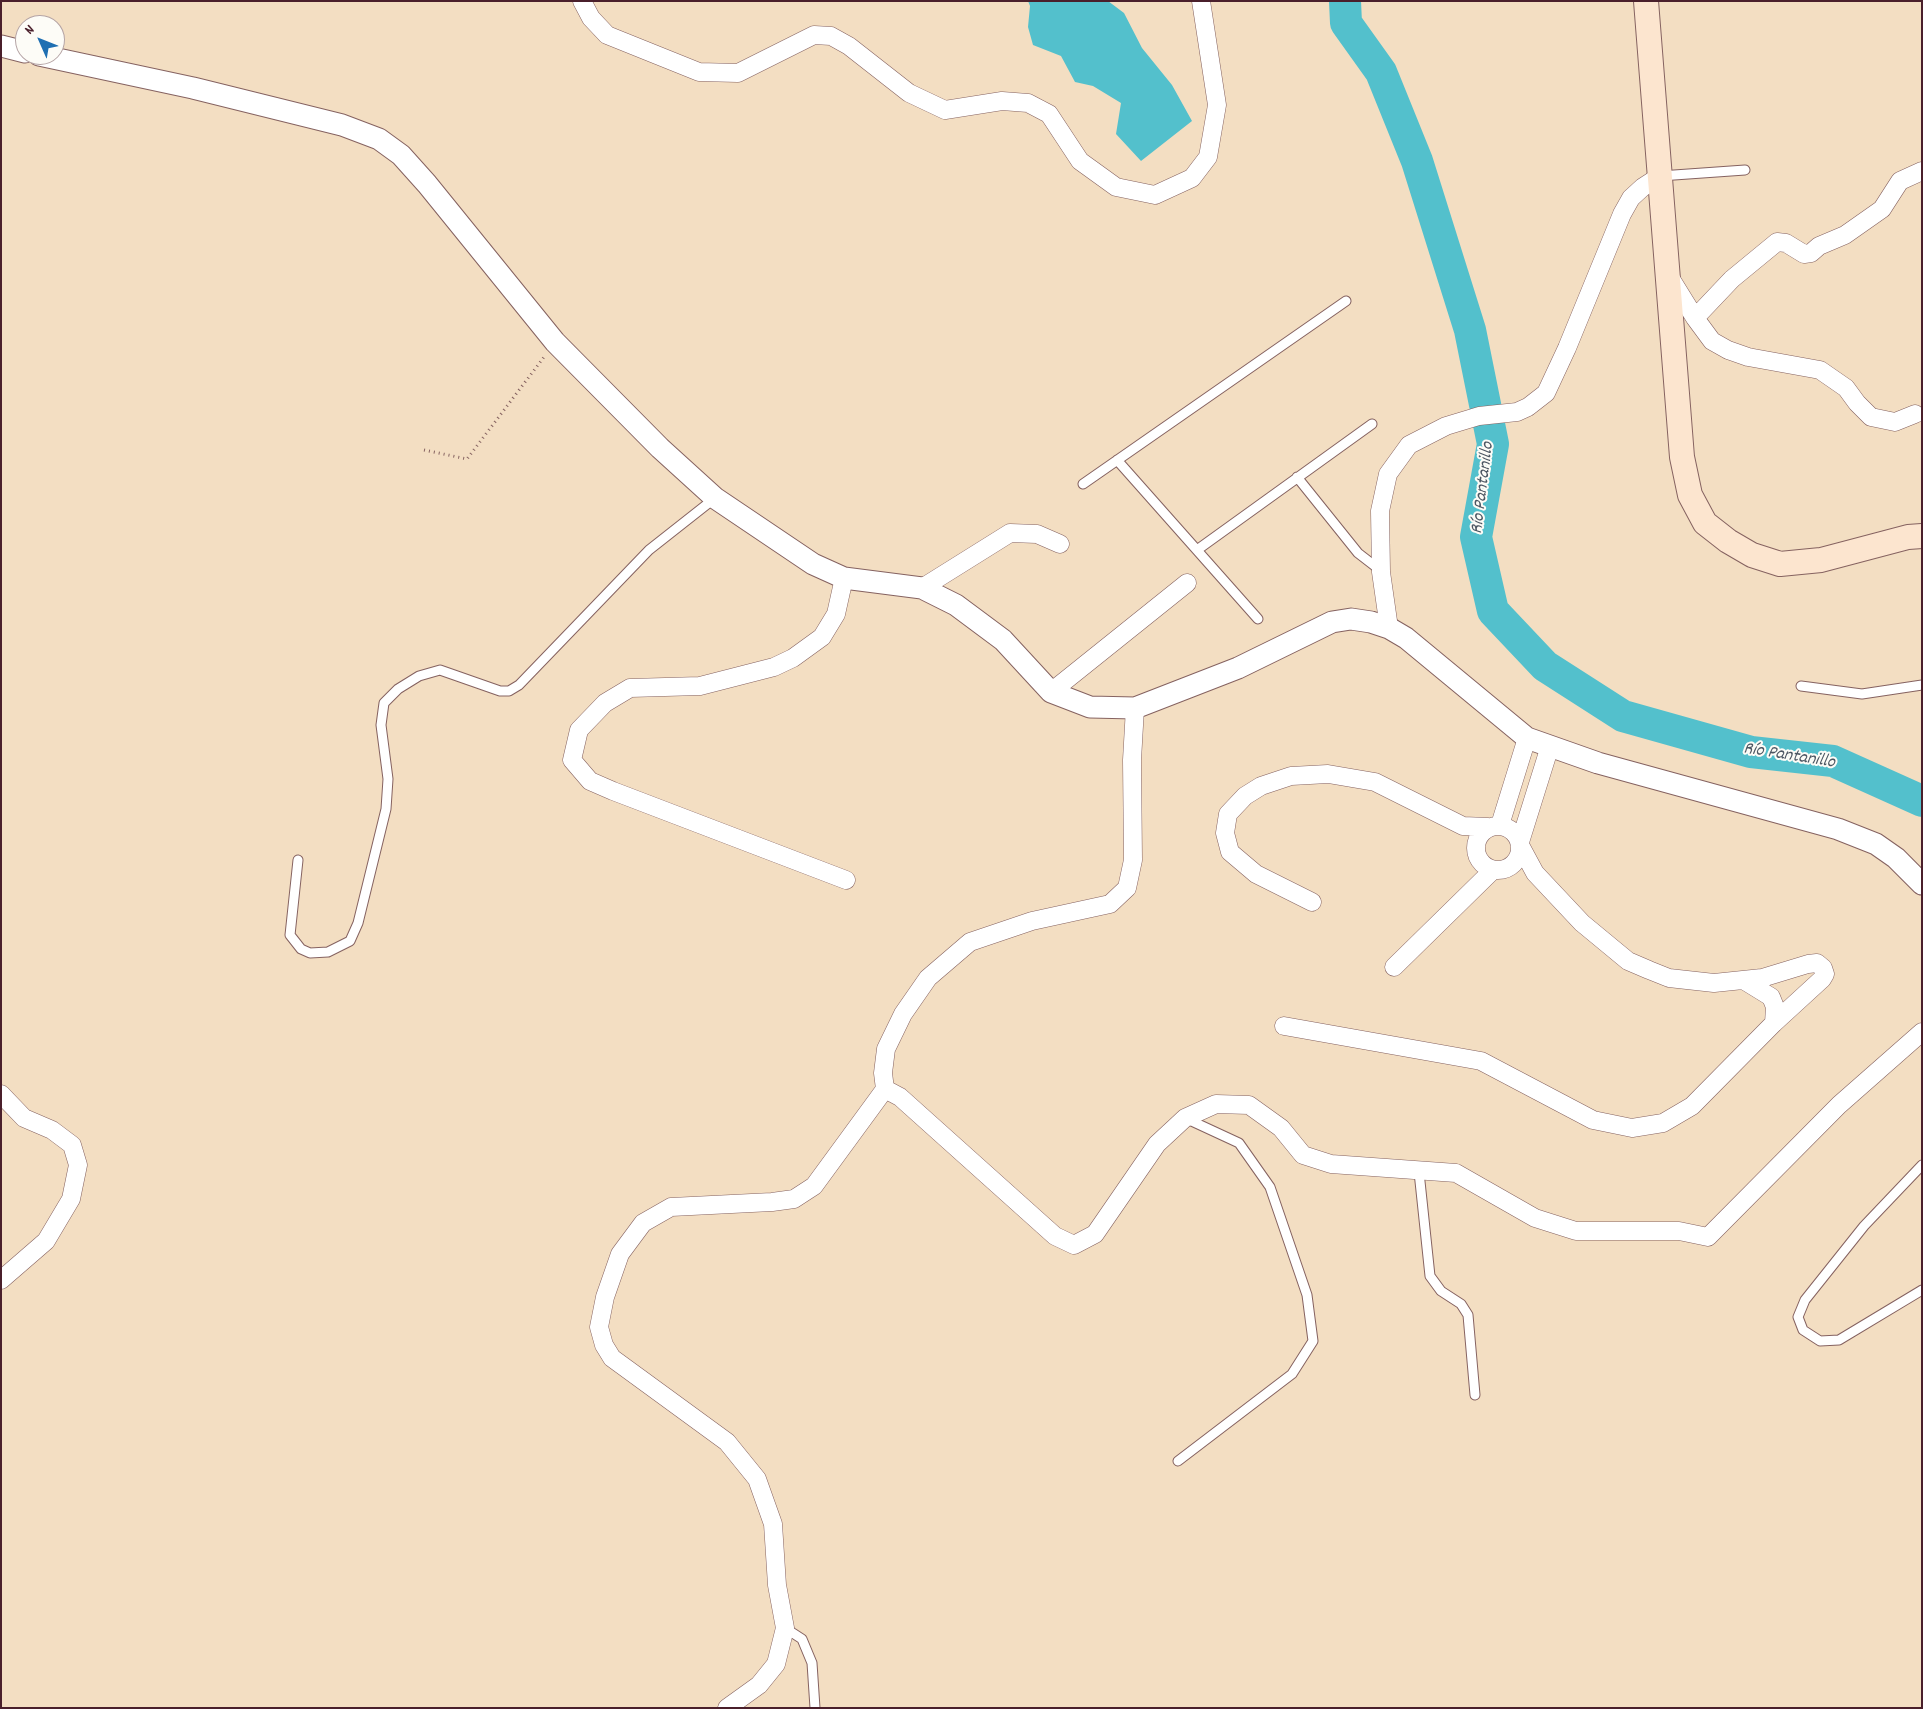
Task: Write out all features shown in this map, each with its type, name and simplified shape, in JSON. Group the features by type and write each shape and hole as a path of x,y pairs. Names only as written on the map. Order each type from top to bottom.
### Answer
{"main road":[{"path":"1646,1 1682,457 1690,495 1705,523 1728,541 1752,555 1780,564 1821,560 1908,537 1922,536"}],"street":[{"path":"582,1 591,18 607,35 699,72 738,73 814,35 831,36 848,46 909,93 945,110 1002,101 1028,103 1049,114 1080,162 1116,187 1155,196 1192,178 1208,157 1217,105 1201,1"},
{"path":"1,46 15,50"},
{"path":"65,61 193,88 342,125 379,139 401,155 427,184 555,342 660,448 715,498 745,521 813,564 844,578 922,588 956,605 1003,640 1051,692 1090,707 1135,708 1238,668 1332,622 1351,619 1389,628 1406,638 1527,738 1598,763 1845,831 1876,844 1896,858 1922,884"},
{"path":"1695,318 1732,279 1777,242 1786,243 1804,254 1811,252 1819,246 1845,235 1882,209 1900,181 1922,171"},
{"path":"1389,628 1382,572 1380,511 1388,474 1409,446 1446,426 1479,416 1517,412 1528,407 1546,392 1567,348 1622,214 1631,198 1643,186 1660,176"},
{"path":"1668,274 1695,318 1712,341 1728,350 1748,357 1820,370 1846,388 1871,417 1895,422 1915,414"},
{"path":"922,588 1010,533 1037,534 1060,544"},
{"path":"844,578 836,614 822,637 793,658 774,667 700,686 630,688 605,704 580,730 572,760 590,780 613,791 846,880"},
{"path":"1051,692 1187,584"},
{"path":"727,1708 759,1685 776,1664 785,1628 777,1585 773,1524 757,1479 727,1442 612,1358 604,1345 599,1328 605,1296 620,1254 643,1223 671,1207 772,1202 794,1199 814,1186 885,1089 883,1073 886,1049 903,1014 928,978 970,942 1032,921 1110,904 1127,888 1133,860 1132,760 1135,708"},
{"path":"1487,864 1476,842 1478,836 1494,826 1527,738"},
{"path":"1487,864 1515,862 1550,746"},
{"path":"1284,1026 1481,1061 1593,1120 1632,1128 1663,1123 1692,1106 1825,974 1823,968 1817,964 1808,964 1745,981 1714,983 1669,978 1628,961 1582,923 1535,873 1513,830 1494,826 1462,826 1375,782 1328,774 1291,776 1261,786 1245,796 1228,814 1224,833 1230,852 1256,874 1312,902"},
{"path":"1462,826 1487,864 1535,873"},
{"path":"1394,967 1479,882 1487,864"},
{"path":"1745,981 1771,997 1774,1007 1774,1023"},
{"path":"885,1089 900,1097 1055,1236 1074,1245 1095,1234 1157,1144 1185,1118 1216,1104 1248,1105 1281,1128 1303,1155 1331,1164 1419,1172 1456,1172 1535,1218 1576,1231 1679,1231 1708,1237 1839,1105 1922,1032"},
{"path":"1,1094 24,1118 52,1130 72,1145 78,1165 71,1199 46,1241 1,1280"}],"lane":[{"path":"1660,176 1745,170"},
{"path":"1083,484 1346,301"},
{"path":"1197,550 1372,424"},
{"path":"1117,460 1258,619"},
{"path":"1297,478 1358,552 1382,572"},
{"path":"298,860 290,935 301,949 310,953 328,952 350,941 358,923 386,810 388,779 381,725 384,703 398,689 419,676 440,670 500,691 509,690 519,685 649,550 715,498"},
{"path":"1801,686 1862,694 1922,686"},
{"path":"1178,1461 1292,1374 1313,1340 1307,1295 1270,1187 1240,1143 1185,1118"},
{"path":"1922,1166 1864,1226 1804,1300 1798,1317 1803,1330 1820,1341 1839,1340 1922,1290"},
{"path":"1419,1172 1430,1276 1441,1291 1461,1304 1468,1315 1475,1395"},
{"path":"785,1628 802,1639 812,1663 815,1708"}],"path":[{"path":"424,450 467,459 555,342"}],"water":[{"path":"1028,1 1108,1 1124,13 1142,48 1172,85 1192,121 1141,161 1116,134 1121,103 1093,86 1075,82 1061,56 1033,45 1028,27 1030,6"}],"waterway":[{"name":"Río Pantanillo","path":"1345,1 1346,23 1381,72 1417,161 1470,330 1493,444 1476,537 1493,611 1545,666 1623,716 1751,752 1833,761 1922,801"}]}
